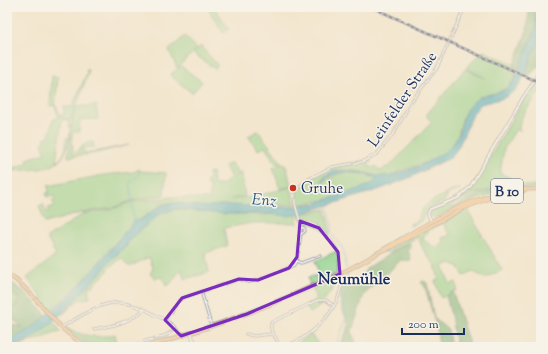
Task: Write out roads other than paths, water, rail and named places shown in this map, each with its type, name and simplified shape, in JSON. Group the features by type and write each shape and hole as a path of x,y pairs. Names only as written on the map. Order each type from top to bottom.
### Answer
{"main road":[{"name":"B 10","path":"143,347 211,327 259,309 342,273 432,224 493,196 541,190"},
{"path":"7,274 35,299 56,322 75,339 91,347"}],"street":[{"name":"Leinfelder Straße","path":"300,221 294,193 296,189 312,177 332,167 366,161 381,150 394,133 411,102 437,68 465,7"},
{"path":"432,224 428,214 430,209 458,198 470,187 524,96 541,72"},
{"path":"165,320 178,300 239,278 249,282 289,268 296,261 300,236 300,221 316,226 331,241 339,255 338,268 342,273 342,280 334,306 322,323 285,347"},
{"path":"300,227 304,228 305,231 300,236"},
{"path":"296,261 301,263 320,256"},
{"path":"201,291 211,327"},
{"path":"279,347 277,338 272,334 270,325 272,322 318,300 326,300 334,306"},
{"path":"62,327 89,311 109,303 126,302 165,320 175,328 181,336"},
{"path":"94,329 111,326 131,319 144,309"},
{"path":"139,343 165,336 175,328"},
{"path":"191,333 193,339 201,347"},
{"path":"246,334 254,336 272,334"},
{"path":"212,347 219,344"}],"water":[{"path":"537,7 541,7 541,39 532,54 526,73 517,89 504,98 481,104 474,112 458,148 450,158 409,178 378,190 300,214 288,216 263,213 224,214 176,209 162,212 129,240 126,246 107,264 73,303 46,328 19,345 7,347 7,342 31,328 72,293 134,221 142,219 161,205 175,203 204,207 221,205 291,207 317,203 359,189 378,179 360,173 346,172 334,174 321,182 327,175 335,171 353,171 380,176 386,175 388,177 420,166 446,151 459,134 464,115 470,105 479,97 503,91 514,81 536,29"}],"waterway":[{"path":"132,200 130,182 139,175 139,169"},
{"path":"132,202 134,221"},
{"path":"327,207 332,225 331,233 343,249 346,268"},
{"path":"335,347 348,315 343,298 347,282 347,271"},
{"path":"33,309 37,318 41,319"}],"railway":[{"path":"371,7 541,83"}],"place":[{"name":"Gruhe","path":"293,188"}],"district":[{"name":"Neumühle","path":"354,278"}],"water label":[{"name":"Enz","path":"264,199"}]}
